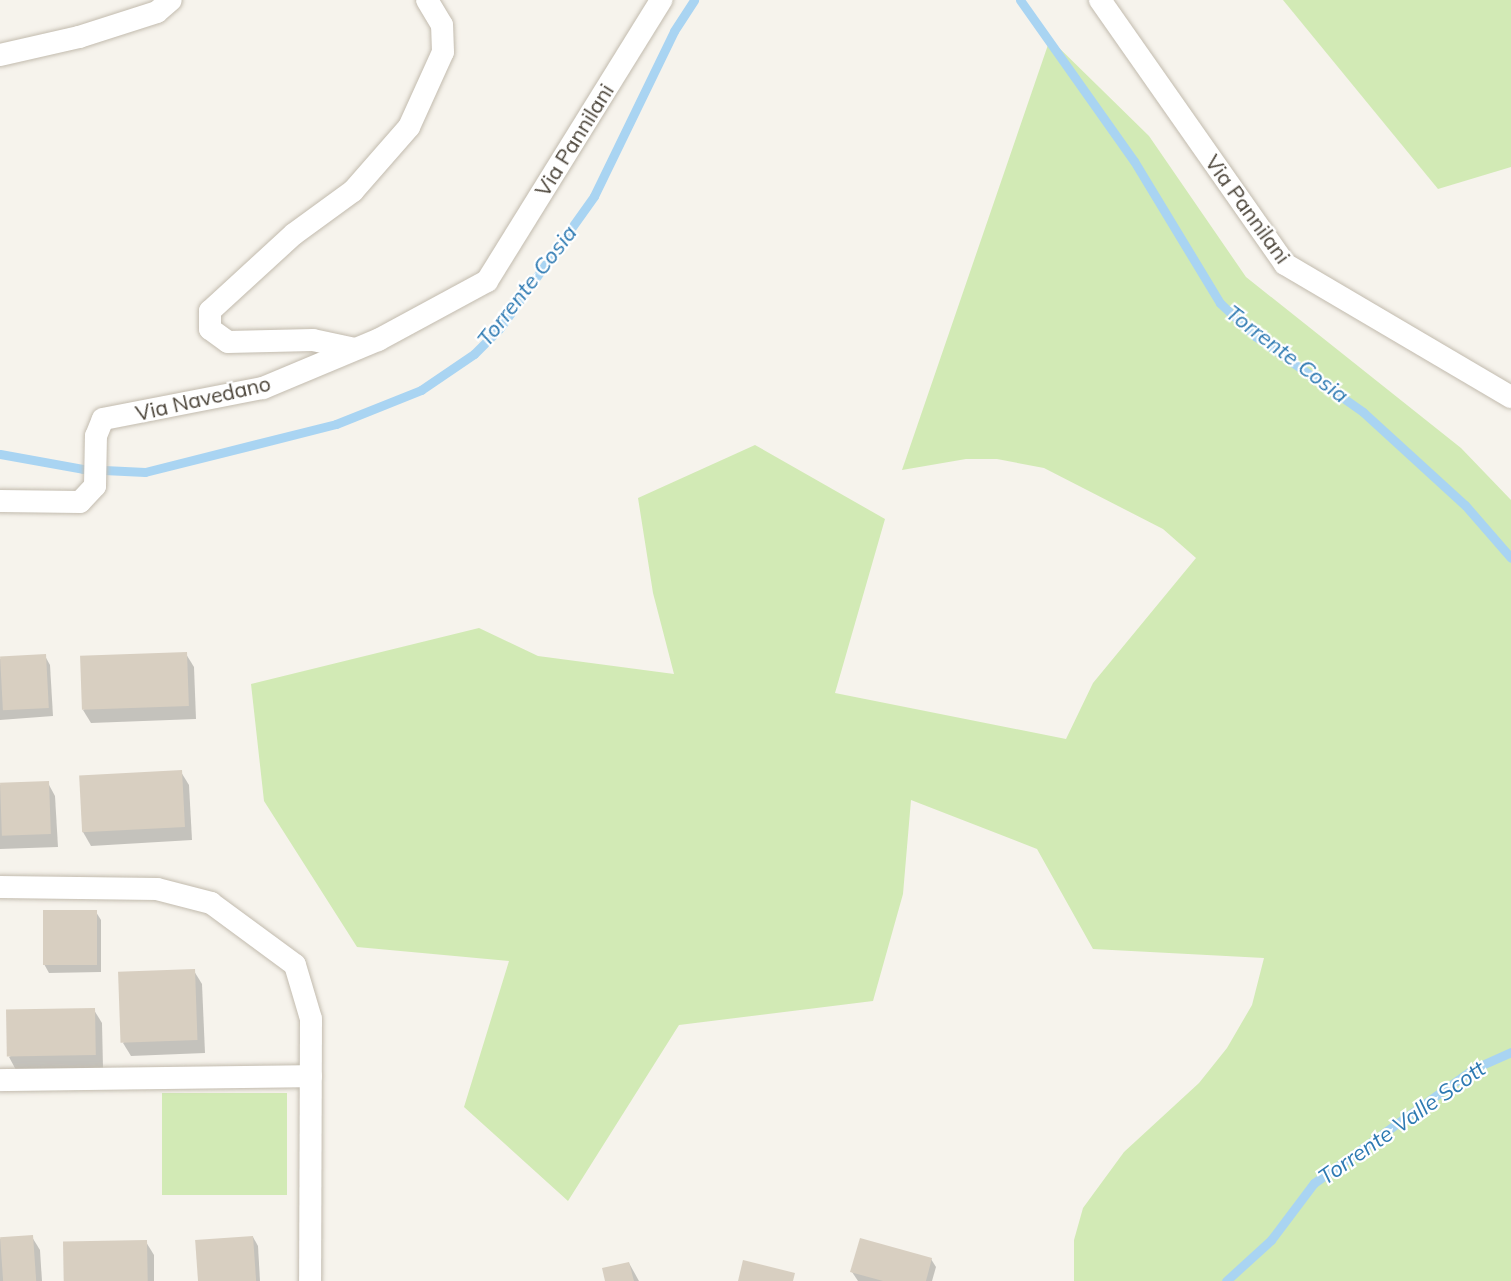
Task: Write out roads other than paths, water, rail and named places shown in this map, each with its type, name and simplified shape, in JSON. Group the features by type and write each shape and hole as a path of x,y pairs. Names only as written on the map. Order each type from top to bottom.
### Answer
{"street":[{"path":"0,55 80,37 157,12 171,0"},
{"path":"356,349 313,340 228,342 210,329 210,311 294,234 353,191 409,127 443,52 442,25 427,0"},
{"name":"Via Pannilani","path":"487,281 661,0"},
{"name":"Via Pannilani","path":"1100,0 1285,264 1511,397"},
{"name":"Via Navedano","path":"0,501 80,502 95,486 96,436 103,419 263,388 356,349 487,281"},
{"path":"0,887 157,889 212,903 295,965 311,1019 310,1281"},
{"path":"0,1080 311,1076"}],"waterway":[{"name":"Torrente Cosia","path":"0,454 83,469 145,472 336,424 421,390 474,354 500,328 594,196 674,31 694,0"},
{"name":"Torrente Cosia","path":"1020,0 1134,161 1220,303 1255,336 1363,412 1465,505 1511,558"},
{"name":"Torrente Valle Scott","path":"1226,1281 1271,1240 1314,1183 1473,1069 1511,1052"}]}
